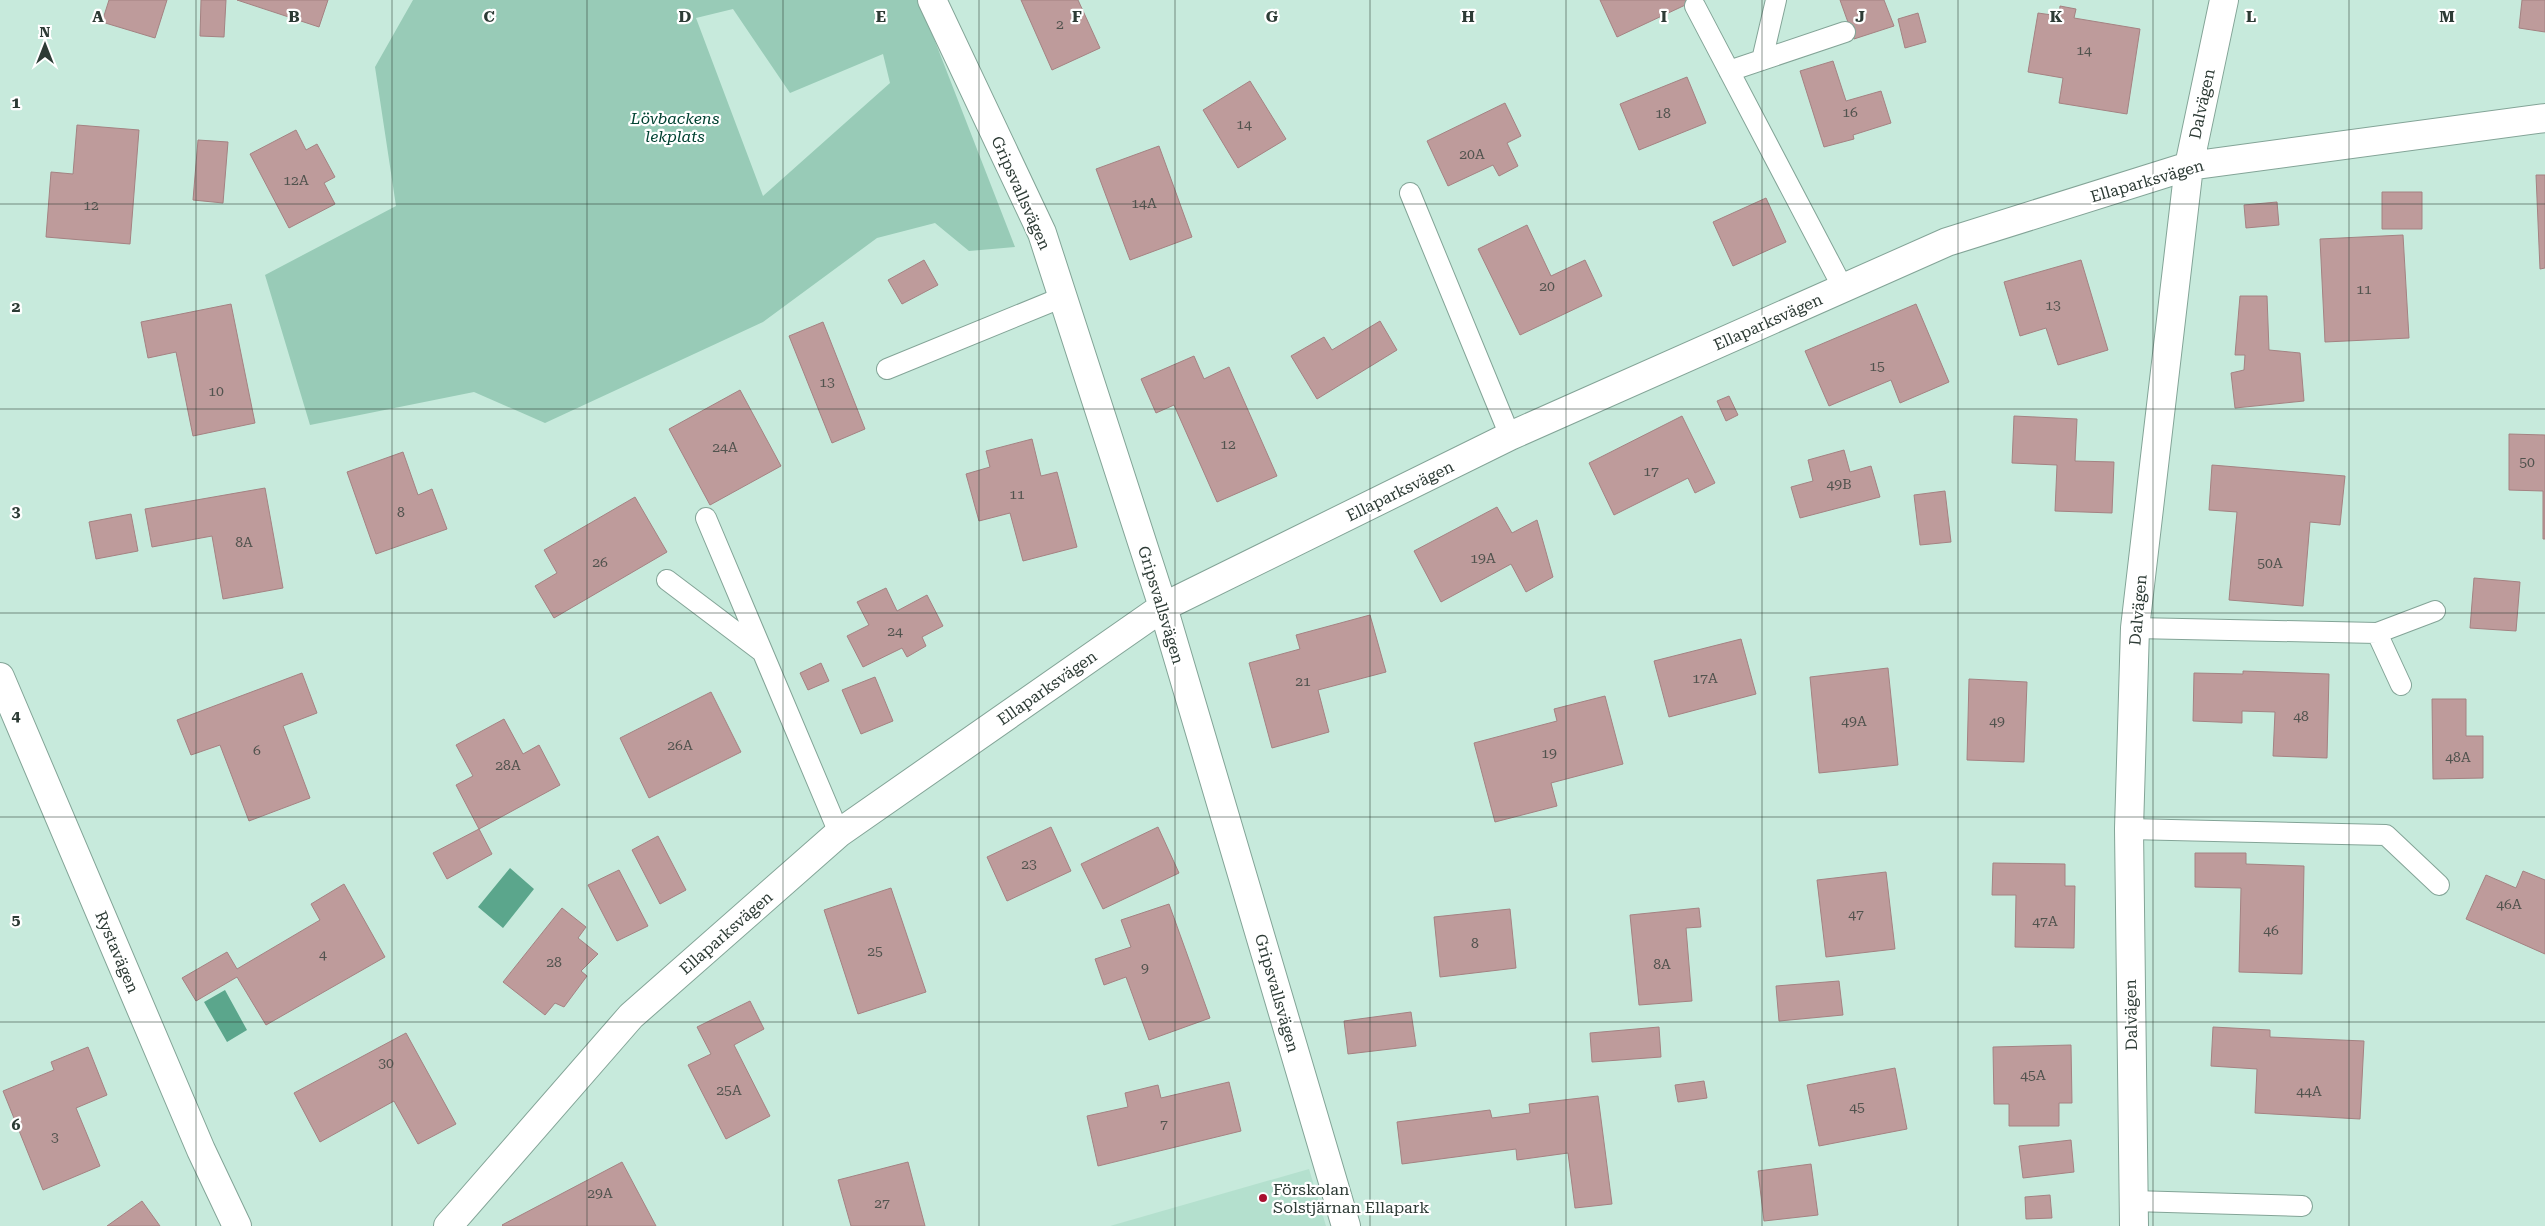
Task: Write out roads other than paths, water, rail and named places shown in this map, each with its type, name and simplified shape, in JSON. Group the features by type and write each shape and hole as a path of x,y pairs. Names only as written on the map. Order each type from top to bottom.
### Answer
{"street":[{"name":"Gripsvallsvägen","path":"932,0 1042,234 1163,607 1346,1226"},
{"name":"Dalvägen","path":"2134,1213 2129,829 2135,628 2189,166 2224,0"},
{"name":"Ellaparksvägen","path":"448,1226 631,1016 839,833 1163,607 1510,436 1947,242 2189,166 2545,118"},
{"name":"Rystavägen","path":"0,677 201,1150 237,1226"}],"lane":[{"path":"1762,60 1776,0"},
{"path":"1695,6 1843,288"},
{"path":"1729,71 1845,32"},
{"path":"1410,193 1510,436"},
{"path":"886,369 1063,298"},
{"path":"706,518 839,833"},
{"path":"666,580 763,652"},
{"path":"2135,628 2377,633 2435,610"},
{"path":"2377,633 2401,686"},
{"path":"2129,829 2386,836 2439,885"},
{"path":"2134,1213 2302,1206"}],"place":[{"name":"Förskolan Solstjärnan Ellapark","path":"1263,1198"}],"park label":[{"name":"Lövbackens lekplats","path":"675,127"}]}
